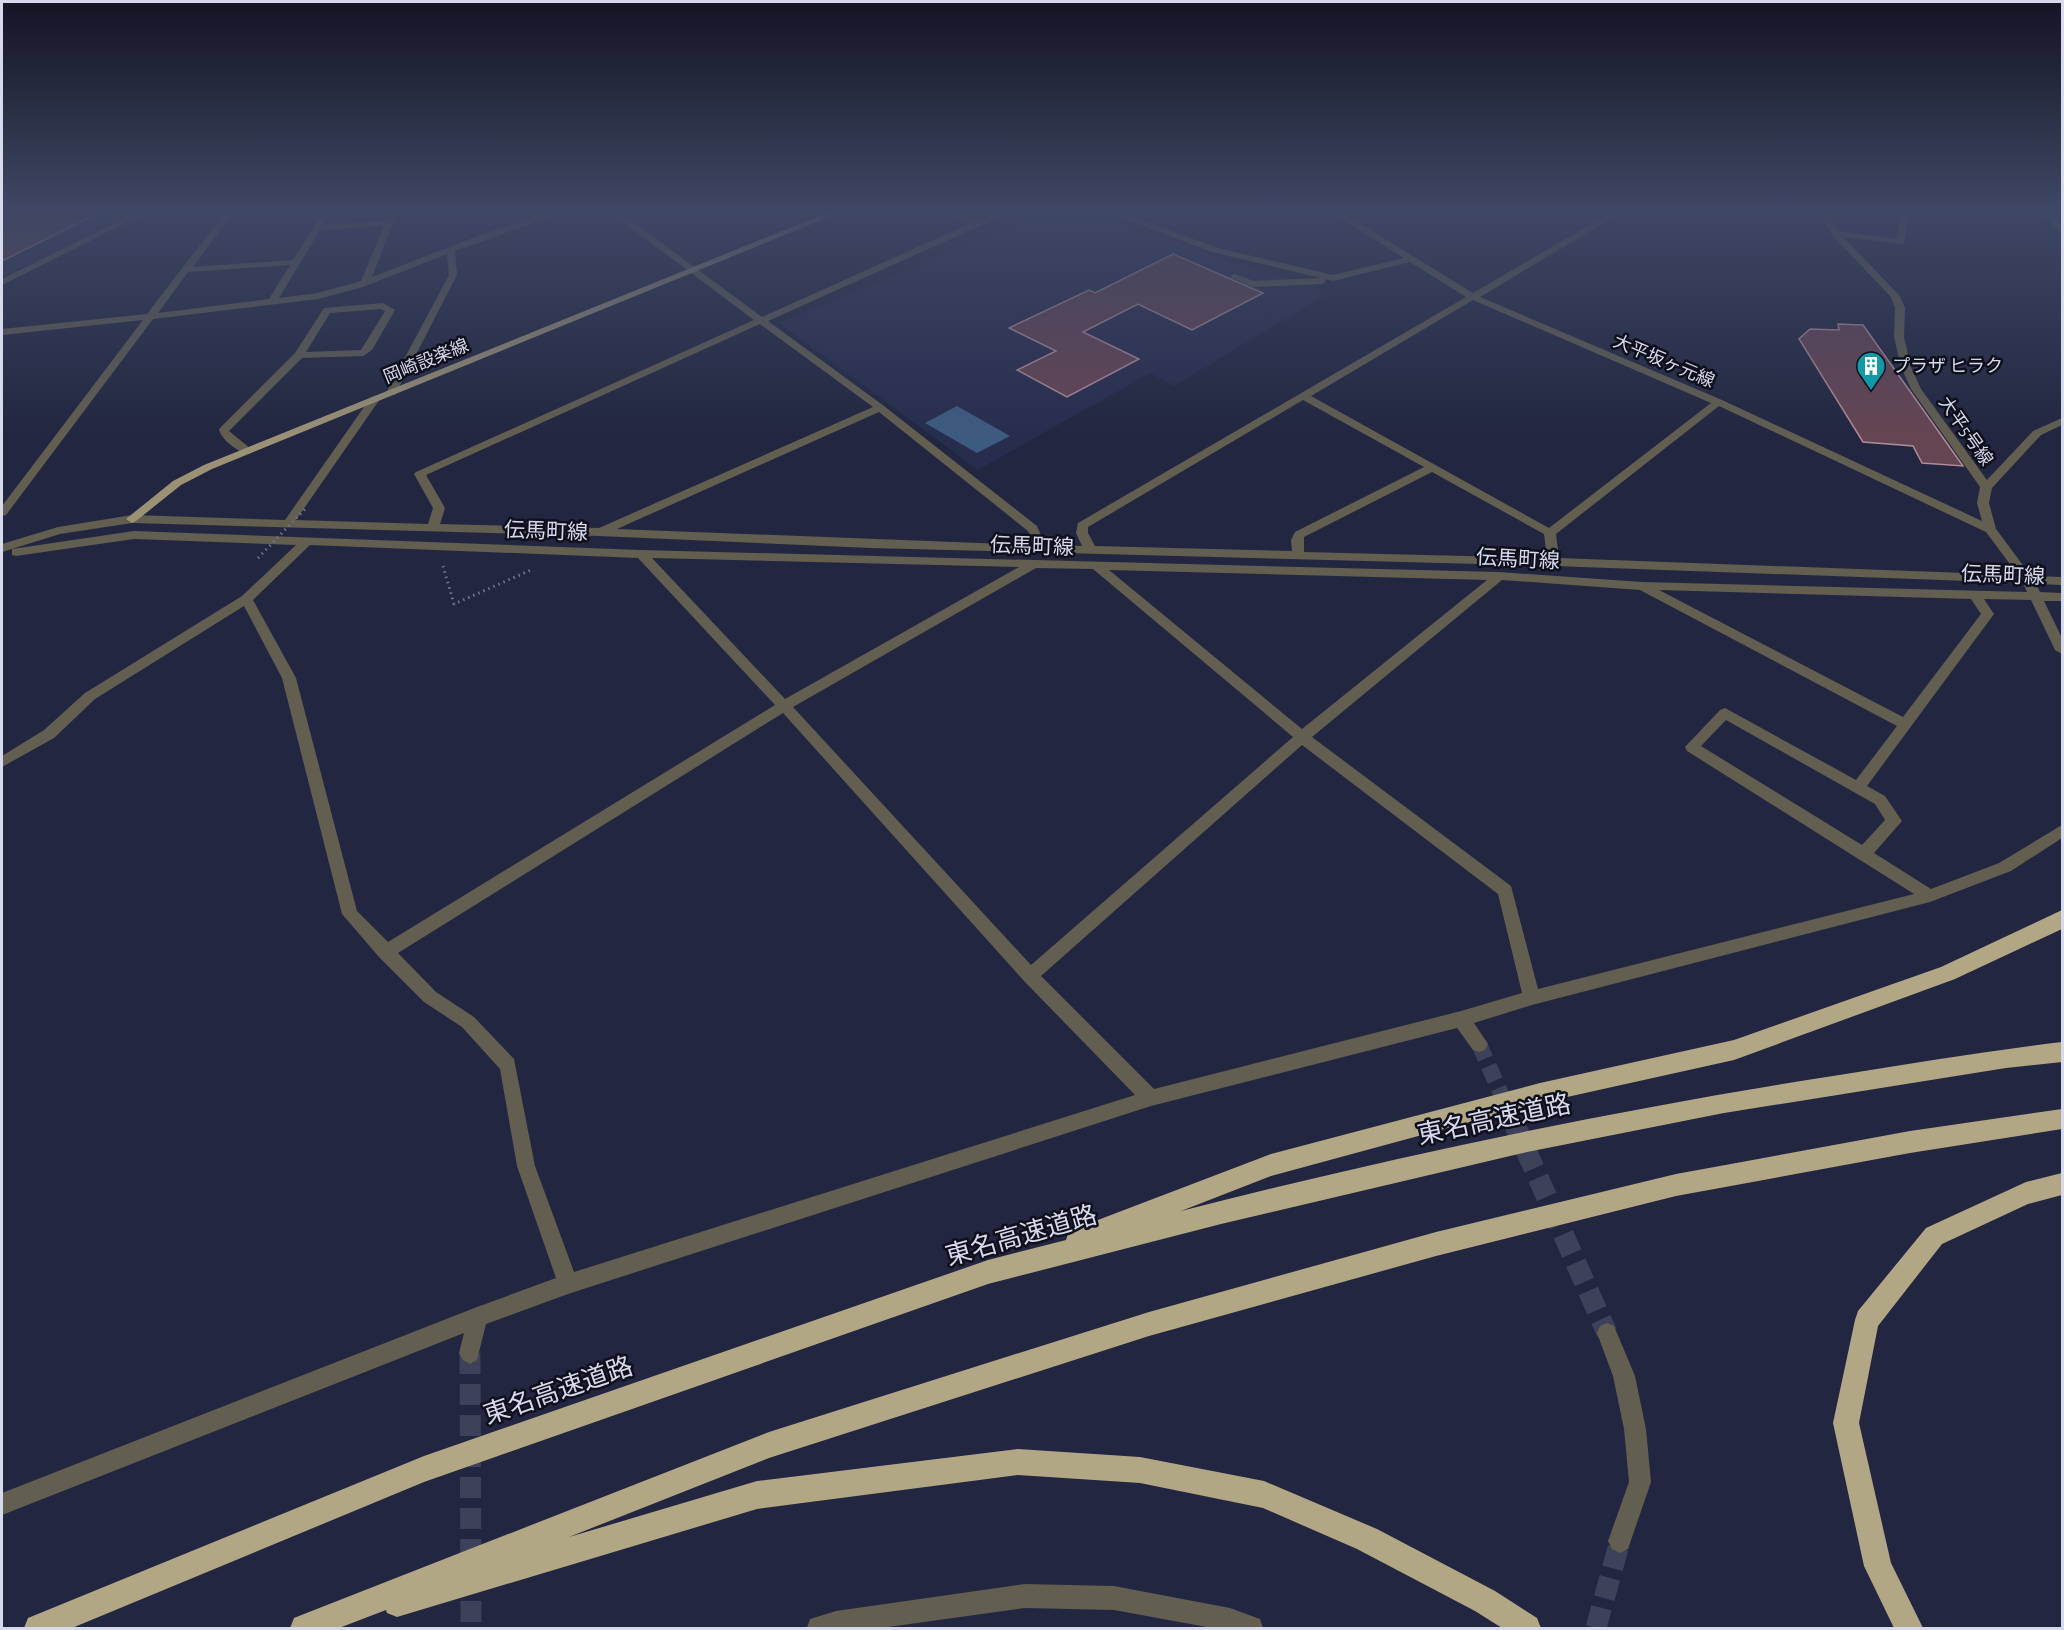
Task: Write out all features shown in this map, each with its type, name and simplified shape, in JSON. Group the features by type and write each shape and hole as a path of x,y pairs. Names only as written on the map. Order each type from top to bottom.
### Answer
{"highway":[{"path":"988,1272 1271,1165 1540,1094 1734,1050 1948,973 2062,918"},
{"name":"東名高速道路","path":"38,1629 424,1469 988,1272 1221,1212 1527,1141 1724,1103 2006,1058 2062,1052"},
{"path":"304,1629 770,1445 1149,1324 1436,1244 1676,1185 1910,1142 2062,1119"},
{"path":"1909,1629 1878,1566 1846,1423 1867,1320 1934,1236 2026,1193 2062,1184"},
{"path":"313,1629 757,1495 1018,1462 1140,1470 1264,1495 1367,1539 1485,1601 1527,1629"}],"main road":[{"name":"岡崎設楽線","path":"132,519 177,483 247,451 657,286"}],"street":[{"path":"2,513 172,286"},
{"path":"272,302 282,286"},
{"path":"2,332 318,296 354,286"},
{"path":"391,393 447,286"},
{"path":"712,286 880,408 1034,529 1040,548"},
{"path":"433,528 440,508 420,474 839,286"},
{"name":"大平坂ヶ元線","path":"1455,286 1473,297 1718,402 1990,529"},
{"path":"1090,549 1082,533 1082,526 1492,286"},
{"name":"大平5号線","path":"1886,286 1895,296 1900,308 1899,337 1905,367 1916,389 1986,487"},
{"path":"247,451 225,434 225,430 299,355 327,310 383,306 390,310 363,353 299,355"},
{"path":"1303,396 1550,533"},
{"path":"287,525 375,399"},
{"path":"1554,562 1550,533 1718,402"},
{"path":"599,532 880,408"},
{"path":"2062,421 2037,433 1986,487 1983,503 1990,529 2027,579 2062,650"},
{"path":"1299,556 1297,540 1299,535 1433,467"},
{"name":"伝馬町線","path":"2,548 58,531 132,519 599,532 871,544 1554,562 2062,581"},
{"name":"伝馬町線","path":"2,554 134,535 1030,566 1499,576 1642,586 2062,597"},
{"path":"2,762 49,734 90,696 246,599 306,542"},
{"path":"641,554 784,706 1030,976 1151,1098"},
{"path":"385,952 784,706 1030,566"},
{"path":"1098,567 1302,737 1505,891 1532,998"},
{"path":"1030,976 1302,737 1499,576"},
{"path":"1642,586 1904,724"},
{"path":"1858,788 1989,614 1974,594"},
{"path":"246,599 289,678 350,914 430,998 468,1022 508,1065 526,1166 568,1284"},
{"path":"1863,854 1894,821 1880,800 1725,713 1692,747 1930,896"},
{"path":"2,1504 477,1317 568,1284 1151,1098 1930,896 2005,867 2062,831"},
{"path":"1461,1019 1479,1044"},
{"path":"470,1353 477,1317"},
{"path":"1607,1333 1624,1376 1635,1429 1640,1482 1620,1541"},
{"path":"819,1629 836,1623 1025,1596 1114,1598 1230,1620 1251,1629"}],"path":[{"path":"258,558 305,509"},
{"path":"437,546 454,604 535,569"}],"shaded area":[{"path":"869,286 1319,286 1322,297 1174,386 1150,373 978,470 779,323"},
{"path":"957,406 1010,436 977,453 925,423"}],"building":[{"path":"1109,286 1247,286 1263,293 1192,330 1138,304 1083,332 1139,359 1067,397 1017,370 1056,351 1009,328 1089,290 1095,293"},
{"name":"プラザ ヒラク","path":"1838,324 1863,325 1963,466 1922,463 1913,446 1863,442 1799,339 1810,329 1839,330"}],"tunnel":[{"path":"1479,1044 1514,1123"},
{"path":"1513,1121 1607,1333"},
{"path":"470,1353 471,1628"},
{"path":"1596,1628 1620,1541"}],"place":[{"name":"プラザ ヒラク","path":"1871,392"}]}
